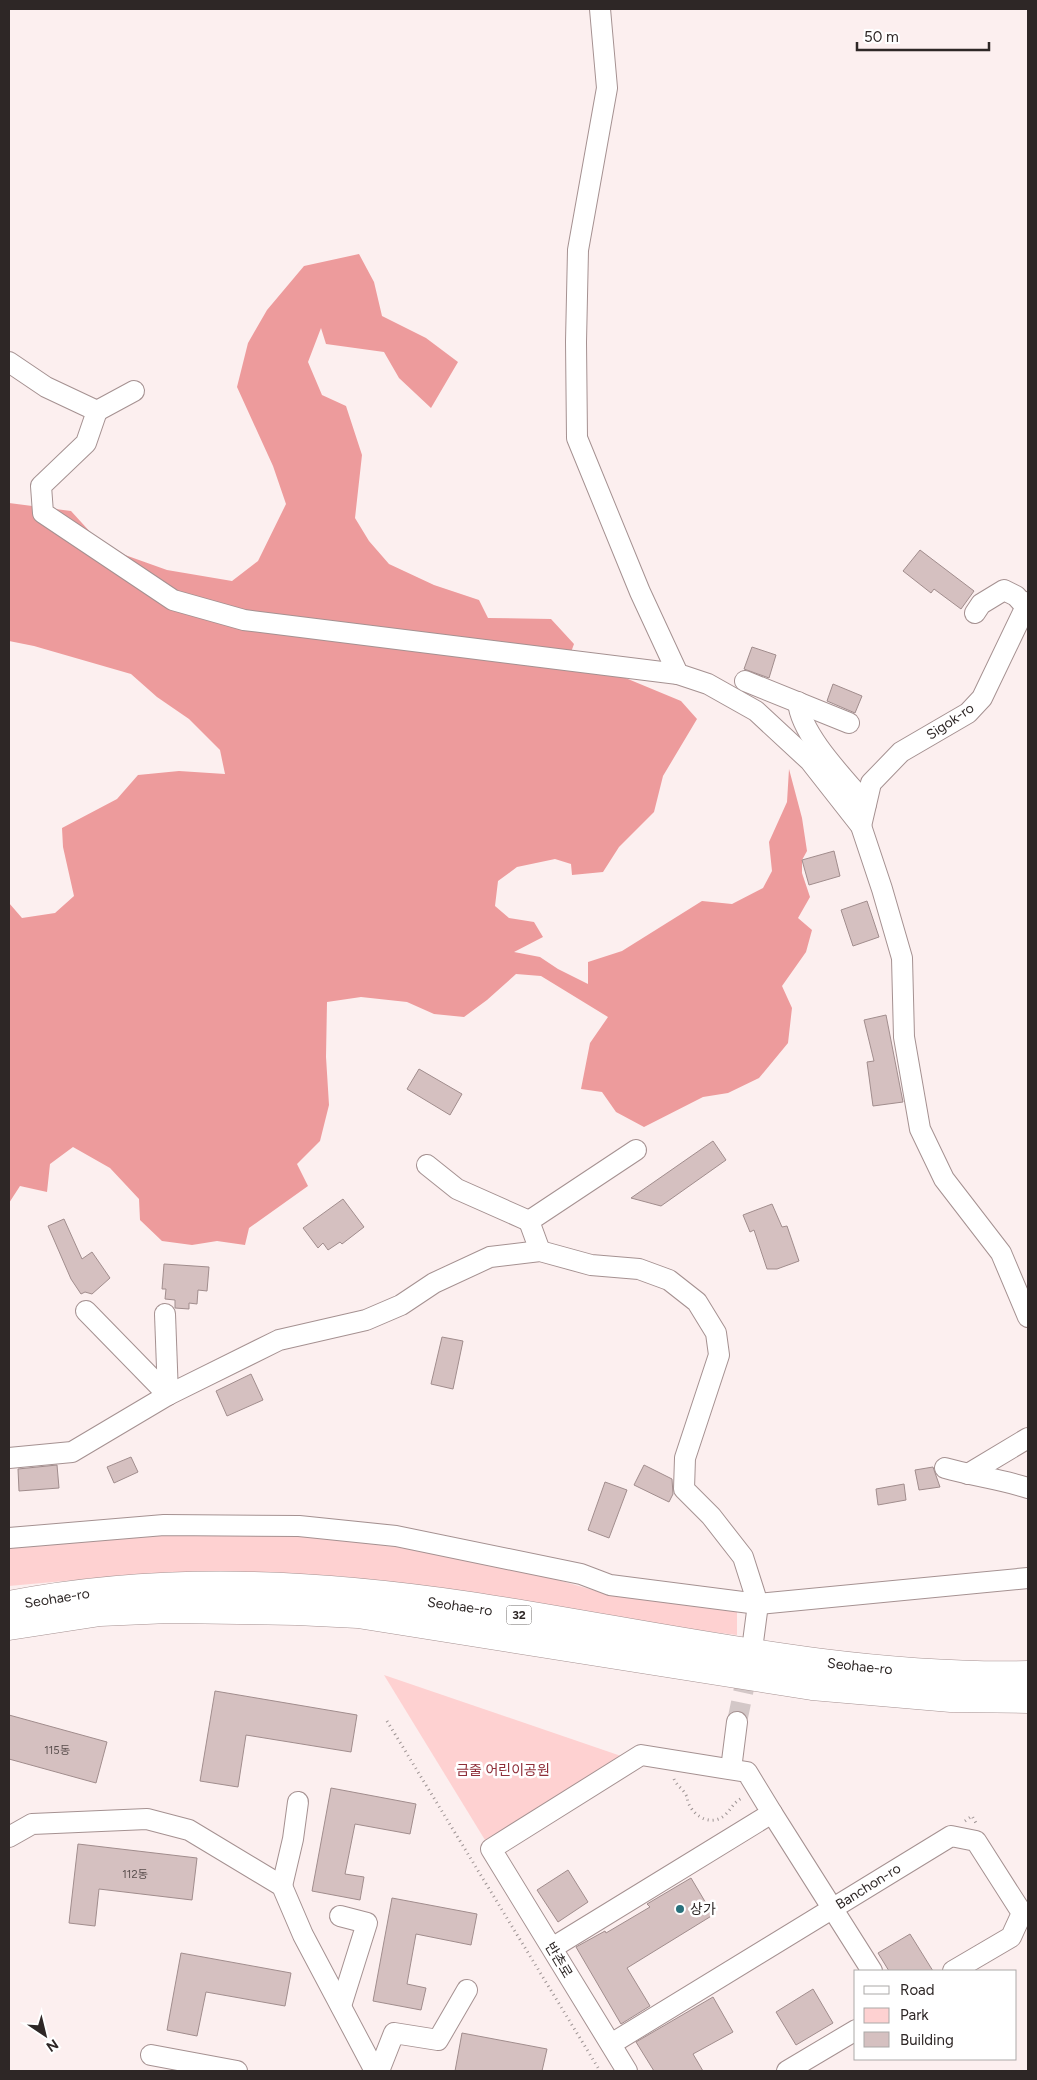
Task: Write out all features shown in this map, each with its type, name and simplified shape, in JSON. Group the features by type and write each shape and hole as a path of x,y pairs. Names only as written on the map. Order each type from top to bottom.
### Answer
{"highway":[{"name":"Seohae-ro","path":"9,1605 124,1588 208,1586 295,1588 404,1598 472,1607 805,1661 910,1672 986,1676 1028,1675"},
{"name":"Seohae-ro","path":"9,1626 100,1612 169,1609 358,1614 812,1686 951,1698 1028,1699"}],"street":[{"path":"600,9 607,88 578,250 576,342 577,438 640,592 678,674"},
{"path":"9,362 46,387 97,411"},
{"path":"134,391 97,411 86,443 42,486 43,513 173,600 244,620 678,674 708,684 756,711 810,760 861,826 882,889 902,958 904,1037 920,1129 944,1179 1000,1253 1028,1317"},
{"path":"975,613 981,604 1004,590 1016,596 1026,611"},
{"name":"Sigok-ro","path":"861,826 871,783 901,752 968,712 982,698 1026,611"},
{"path":"745,681 849,723"},
{"path":"798,702 803,724 866,804"},
{"path":"529,1221 636,1150"},
{"path":"427,1165 457,1188 529,1221 540,1251"},
{"path":"9,1458 72,1452 168,1395 279,1340 366,1320 401,1305 434,1283 490,1257 540,1251 591,1264 639,1269 669,1280 697,1302 716,1333 719,1354 685,1458 684,1489 710,1516 742,1557 758,1604 753,1642"},
{"path":"86,1311 168,1395"},
{"path":"165,1314 168,1395"},
{"path":"968,1474 1028,1438"},
{"path":"945,1468 1002,1480 1028,1488"},
{"path":"9,1538 164,1525 299,1526 396,1536 581,1574 610,1585 758,1604 1028,1578"},
{"path":"737,1722 731,1769 747,1772 871,1970"},
{"name":"반촌로","path":"627,2071 491,1849 641,1755 731,1769"},
{"path":"282,1886 293,1839 298,1802"},
{"path":"552,1948 768,1806"},
{"path":"9,1837 32,1824 147,1819 189,1830 282,1886 303,1935 377,2071"},
{"name":"Banchon-ro","path":"611,2044 951,1836 976,1841 1022,1913 1011,1936 955,1970"},
{"path":"340,1916 367,1923 341,2006"},
{"path":"377,2071 394,2033 438,2040 467,1990"},
{"path":"787,2071 854,2031"},
{"path":"151,2055 237,2071"}],"path":[{"path":"387,1720 600,2071"},
{"path":"673,1775 675,1782 687,1796 688,1803 704,1820 715,1820 726,1814 730,1806 743,1797 768,1806"},
{"path":"964,1821 972,1816 977,1824"}],"green space":[{"path":"319,1531 530,1572 600,1592 737,1607 737,1635 671,1627 501,1598 339,1576 97,1578 9,1586 9,1544 91,1542 162,1532"},
{"name":"금줄 어린이공원","path":"384,1675 624,1757 485,1840"}],"shaded area":[{"path":"359,254 374,282 382,316 426,338 458,362 431,408 399,378 384,352 326,344 321,328 308,362 322,395 346,406 362,455 355,518 369,541 389,564 434,585 479,600 488,618 551,619 574,644 570,655 681,701 697,719 663,776 654,812 619,847 603,872 572,875 571,864 555,859 517,867 498,881 495,906 509,918 534,922 543,937 514,952 540,957 558,969 588,984 588,962 622,951 702,901 732,904 763,888 772,871 769,842 787,802 789,769 802,818 807,851 802,860 802,873 810,897 798,918 812,930 806,952 782,986 792,1008 788,1043 759,1078 728,1093 703,1097 644,1127 616,1112 602,1092 581,1089 590,1043 608,1017 541,976 516,974 487,1000 464,1017 434,1014 407,1002 361,997 327,1002 326,1057 329,1105 320,1141 297,1164 308,1186 249,1228 245,1245 217,1241 192,1245 162,1241 140,1220 139,1199 110,1168 73,1147 50,1164 47,1192 20,1186 9,1203 9,903 22,918 55,913 74,896 63,847 62,828 117,799 138,775 179,771 225,774 220,750 189,719 157,697 131,674 34,646 9,641 9,503 71,511 92,534 125,555 167,570 232,581 258,561 286,504 273,466 237,387 248,343 267,310 304,266"}],"building":[{"path":"920,550 974,591 961,609 934,589 931,593 903,571"},
{"path":"752,647 776,655 769,678 744,669"},
{"path":"833,684 862,696 855,713 827,701"},
{"path":"834,851 840,876 809,885 802,860"},
{"path":"867,901 879,937 853,946 841,910"},
{"path":"886,1015 903,1102 873,1106 867,1062 874,1061 864,1020"},
{"path":"419,1069 462,1094 450,1115 407,1089"},
{"path":"713,1141 726,1160 661,1206 631,1198"},
{"path":"343,1199 364,1227 342,1244 340,1242 328,1250 323,1243 318,1248 303,1228"},
{"path":"772,1204 782,1227 787,1226 799,1261 777,1269 767,1269 754,1230 750,1232 743,1215"},
{"path":"64,1219 82,1259 92,1252 110,1278 92,1294 85,1292 81,1294 71,1279 48,1226"},
{"path":"164,1264 209,1267 207,1291 198,1290 197,1304 189,1303 189,1309 175,1308 175,1300 165,1299 166,1289 162,1289"},
{"path":"442,1337 463,1341 453,1389 431,1384"},
{"path":"251,1374 263,1400 227,1416 216,1391"},
{"path":"131,1457 138,1472 114,1483 107,1467"},
{"path":"57,1465 59,1488 19,1491 18,1469"},
{"path":"644,1465 672,1479 673,1494 669,1502 634,1485"},
{"path":"933,1467 940,1487 919,1490 915,1470"},
{"path":"605,1482 627,1490 609,1538 588,1530"},
{"path":"904,1484 906,1500 878,1505 876,1489"},
{"path":"215,1691 357,1715 351,1752 246,1735 238,1787 200,1781"},
{"path":"9,1715 107,1742 96,1783 9,1759"},
{"path":"331,1788 416,1804 410,1834 355,1824 345,1874 364,1877 360,1900 312,1891"},
{"path":"78,1844 197,1858 192,1900 99,1889 95,1926 69,1923"},
{"path":"568,1870 588,1902 558,1922 537,1890"},
{"path":"691,1878 713,1915 627,1968 650,2006 621,2024 576,1947 605,1931 606,1933 650,1907 647,1904"},
{"path":"392,1898 477,1914 471,1945 416,1934 407,1984 426,1988 421,2010 373,2001"},
{"path":"910,1934 932,1970 888,1970 878,1953"},
{"path":"181,1953 291,1973 285,2006 206,1992 197,2036 167,2030"},
{"path":"813,1989 833,2023 796,2045 776,2012"},
{"path":"713,1997 733,2032 693,2054 703,2071 654,2071 636,2042"},
{"path":"462,2033 547,2049 542,2071 455,2071"}],"tunnel":[{"path":"737,1722 749,1664"}],"place":[{"name":"상가","path":"680,1909"}]}
